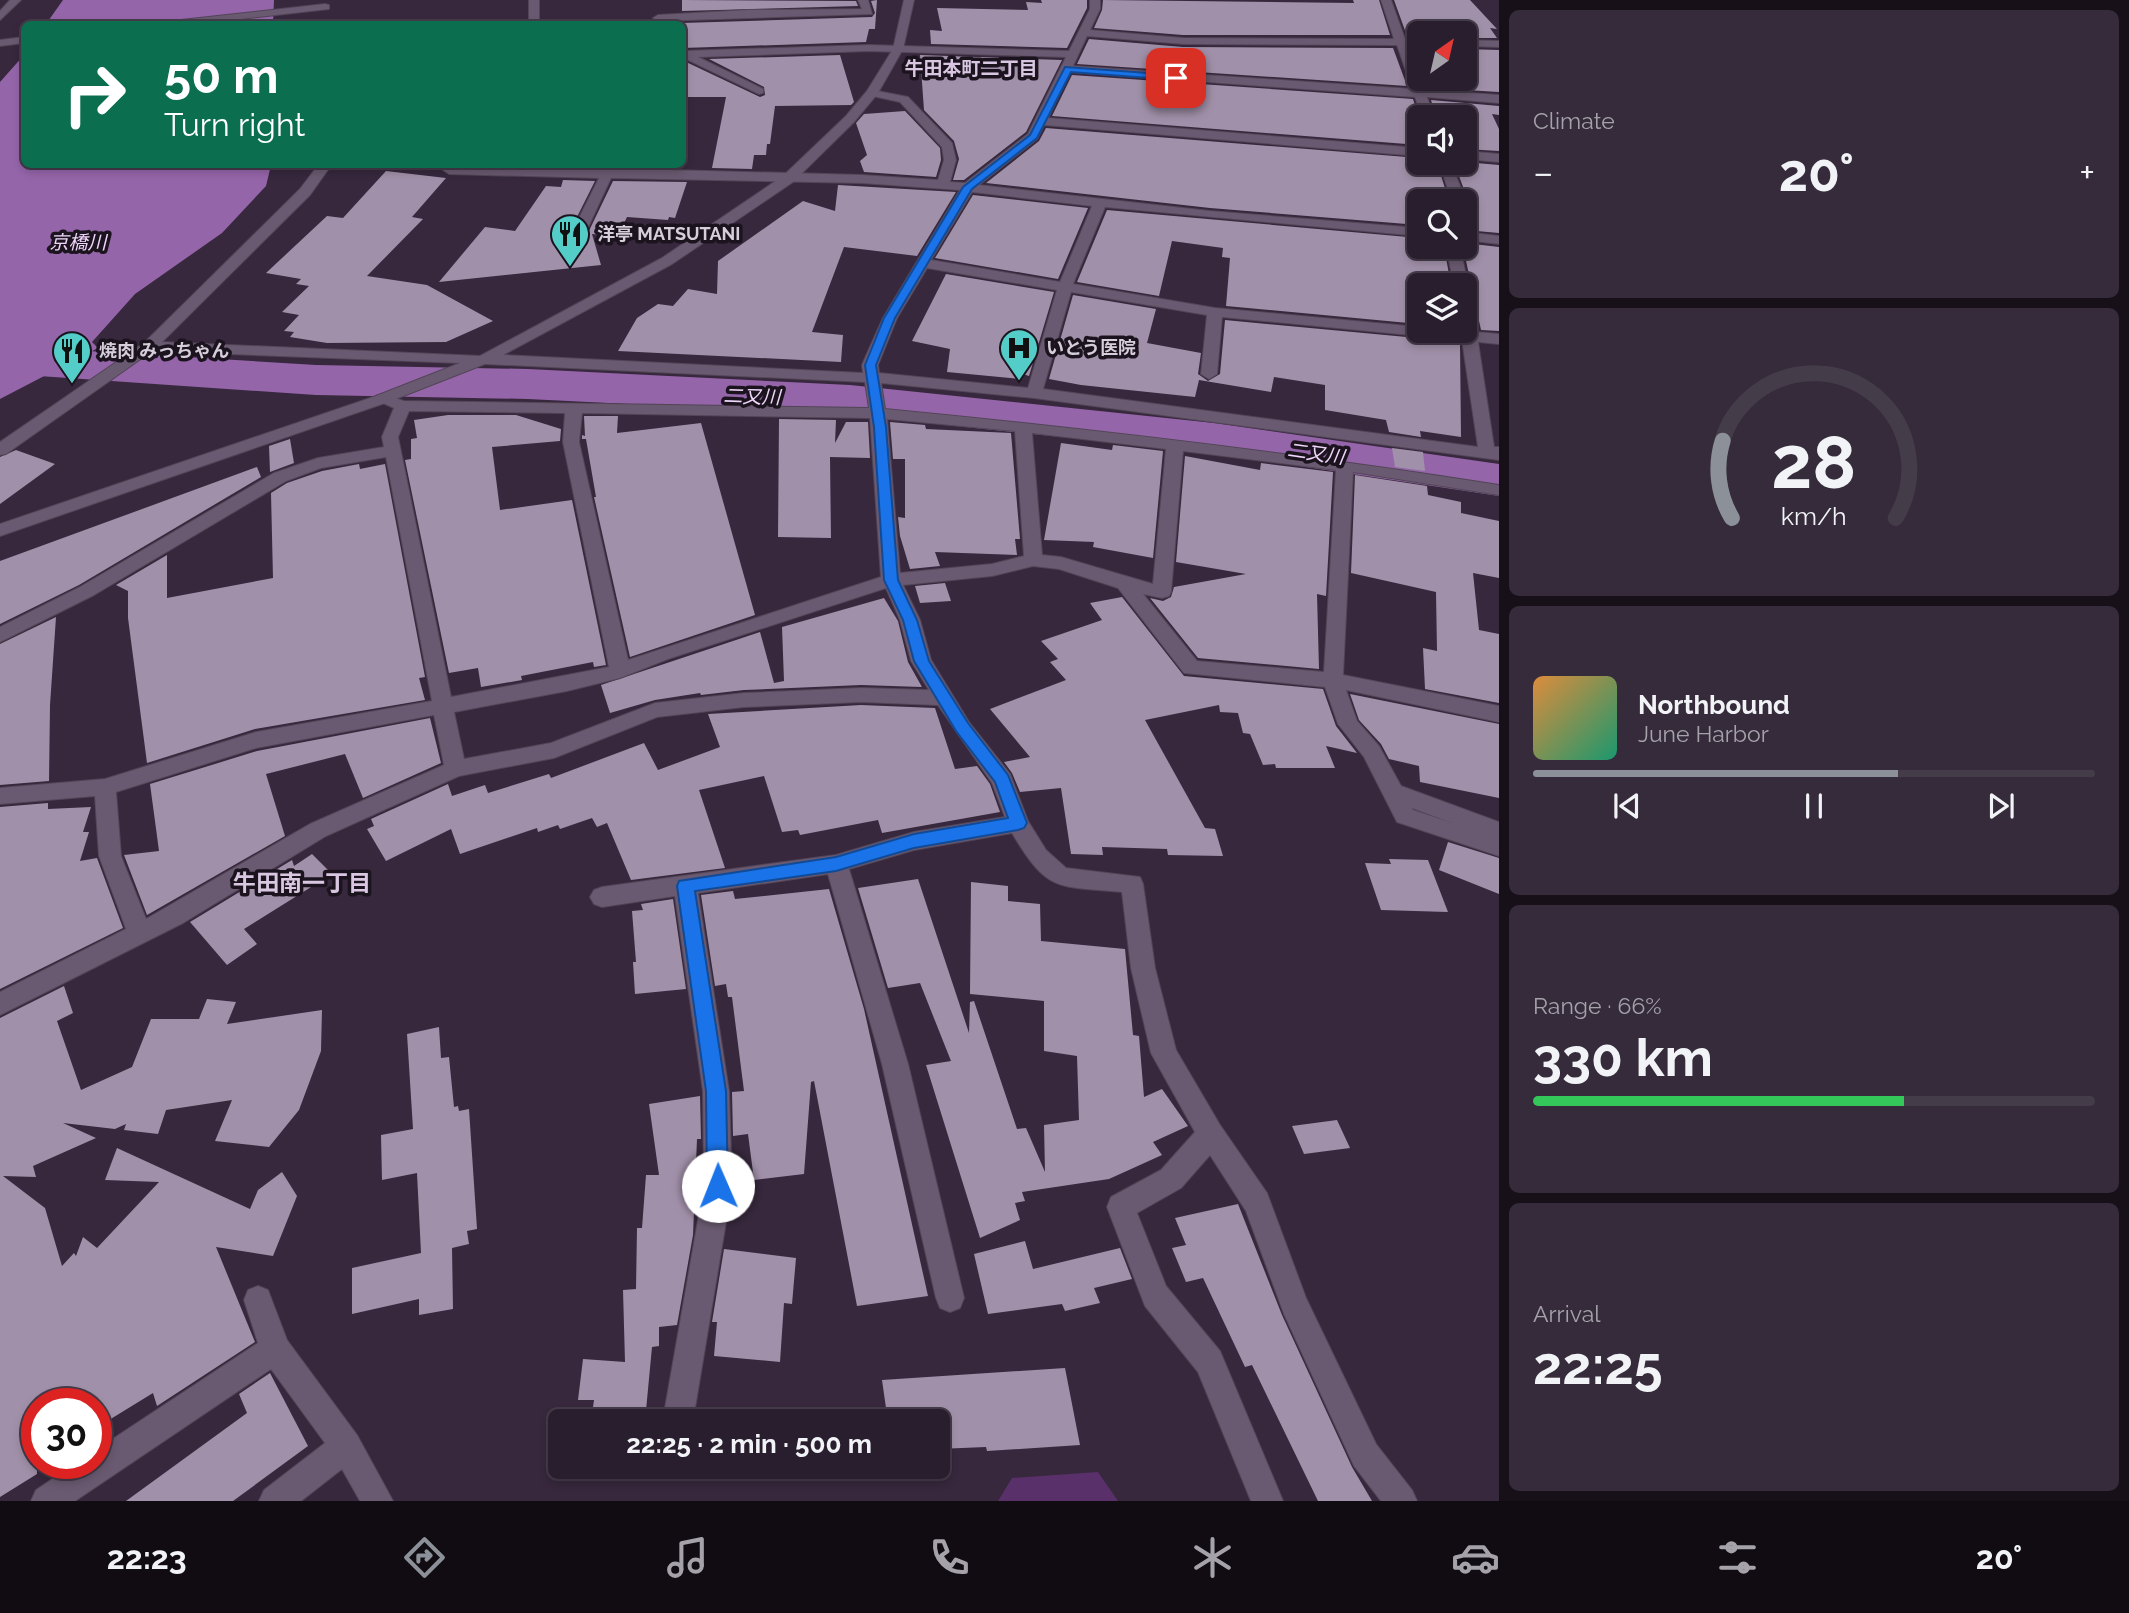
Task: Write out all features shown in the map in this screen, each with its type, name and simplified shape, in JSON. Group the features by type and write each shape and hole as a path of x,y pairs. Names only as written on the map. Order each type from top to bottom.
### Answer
{"street":[{"path":"0,17 16,0"},
{"path":"534,0 534,21"},
{"path":"658,18 748,13 868,12 863,0"},
{"path":"455,769 392,451 390,437 401,399 479,361 667,261 788,179 872,93 898,49 909,0"},
{"path":"1095,0 1095,9 1068,69 1033,136 968,187 890,318 870,365 891,580 910,620 922,661 944,698 1002,780 1018,823 1038,856 1060,877 1132,884 1143,968 1164,1053 1211,1135 1257,1203 1294,1304 1365,1455 1401,1501"},
{"path":"1386,0 1423,105"},
{"path":"201,21 326,8"},
{"path":"1084,33 1183,41 1407,41"},
{"path":"0,43 21,41"},
{"path":"1477,43 1499,44"},
{"path":"686,53 898,49 1073,54"},
{"path":"686,54 759,91"},
{"path":"1068,69 1420,96 1499,99"},
{"path":"872,93 904,99 948,146 950,160 943,185"},
{"path":"1041,121 1407,151"},
{"path":"1477,156 1499,158"},
{"path":"0,450 129,363 149,346 305,192 325,168"},
{"path":"449,168 788,179 843,177 968,187 1252,220 1407,231"},
{"path":"577,236 607,174"},
{"path":"1034,393 1065,287 1100,203"},
{"path":"1477,237 1499,240"},
{"path":"923,263 1216,312 1407,331"},
{"path":"1209,373 1216,312"},
{"path":"1477,337 1499,339"},
{"path":"149,346 872,380 1034,393 1495,453 1471,343"},
{"path":"0,530 382,399 574,408 876,409 1345,466 1499,490"},
{"path":"574,408 571,442 620,671"},
{"path":"1023,427 1033,561"},
{"path":"0,796 104,788 256,740 441,709 620,671 661,654 891,580 992,570 1033,561 1061,563 1125,584 1162,592 1175,445"},
{"path":"0,635 87,591 280,477 318,463 392,451"},
{"path":"1345,466 1333,680 1348,724 1372,752 1405,816 1499,847"},
{"path":"1125,584 1191,668 1333,680 1499,714"},
{"path":"0,1004 175,916 318,830 455,769 554,750 655,710 744,699 861,695 944,698"},
{"path":"104,788 110,856 140,934"},
{"path":"1393,792 1499,831"},
{"path":"602,897 836,864 914,841 1018,823"},
{"path":"836,864 895,1064 950,1298"},
{"path":"680,1408 718,1186 716,1091 685,886"},
{"path":"1211,1135 1171,1178 1121,1207 1155,1296 1209,1362 1267,1501"},
{"path":"258,1300 275,1349 346,1446 377,1501"},
{"path":"47,1501 275,1349"},
{"path":"275,1501 346,1446"}],"shaded area":[{"path":"1098,1472 1118,1501 998,1501 1012,1478"}],"water":[{"path":"63,0 274,0 273,21 48,21"},
{"name":"京橋川","path":"21,58 21,168 270,168 266,186 222,233 135,294 92,342 98,348 0,399 0,82"}],"building":[{"path":"682,0 856,1 858,6 682,11"},
{"path":"877,0 875,29 869,29 866,42 686,48 686,23 872,17 875,13 871,1"},
{"path":"1041,0 1087,0 1087,8 1067,48 931,44 930,30 942,31 937,8 1028,10 1026,2 1042,3"},
{"path":"1103,0 1354,3 1353,0 1379,0 1390,35 1183,35 1094,28 1102,10"},
{"path":"1394,0 1470,0 1497,29 1490,28 1497,38 1477,38 1477,21 1407,21 1407,36"},
{"path":"1089,39 1183,47 1393,48 1407,86 1077,64"},
{"path":"1477,49 1499,50 1499,92 1477,91"},
{"path":"840,55 854,102 851,105 775,106 766,155 754,155 752,169 712,168 726,97 687,97 686,62 760,97 765,95 764,87 709,59"},
{"path":"920,55 1062,60 1026,132 964,180 953,180 959,159 954,141 924,110"},
{"path":"1072,75 1413,99 1415,105 1407,105 1407,144 1052,116"},
{"path":"1431,100 1499,106 1499,115 1492,114 1499,129 1499,151 1477,150 1477,105 1432,105"},
{"path":"905,111 940,148 941,160 936,177 864,172 860,161 867,155 856,123 864,114"},
{"path":"1046,128 1407,157 1407,175 1441,175 1445,189 1407,189 1407,224 1210,208 986,183 1039,141"},
{"path":"1477,163 1499,165 1499,233 1477,231 1477,189 1464,189 1459,175 1477,175"},
{"path":"386,171 446,178 412,217 423,219 367,276 427,285 493,321 446,342 327,343 290,337 294,332 284,331 299,315 282,312 309,286 296,284 301,279 266,273 327,216 343,218"},
{"path":"563,180 595,181 568,235 576,242 586,237 613,181 687,182 675,218 669,217 668,220 627,217 618,236 592,234 601,265 439,282 485,227 515,231 546,186 561,187"},
{"path":"838,185 956,192 917,256 844,247 812,332 843,335 841,362 618,351 637,318 658,304 673,306 688,289 717,294 718,261 803,201 835,211"},
{"path":"973,195 1088,208 1058,279 935,258"},
{"path":"1107,210 1407,237 1407,259 1446,259 1449,273 1407,273 1407,323 1226,306 1230,258 1222,257 1223,248 1172,241 1159,296 1077,282"},
{"path":"1477,244 1499,247 1499,331 1481,330 1477,312 1477,273 1469,273 1466,259 1477,259"},
{"path":"946,274 1054,292 1029,376 1023,374 1022,379 947,372 950,349 912,341"},
{"path":"1073,295 1156,309 1147,343 1201,353 1198,374 1208,381 1220,374 1225,320 1407,337 1407,343 1460,343 1461,437 1420,431 1421,437 1389,432 1386,420 1325,410 1325,385 1274,377 1271,392 1199,380 1195,397 1049,379"},
{"path":"448,415 516,415 561,429 560,441 492,447 500,510 572,500 606,665 594,667 593,662 521,676 522,680 481,687 478,668 449,673 405,460 411,459 411,439 417,438 414,420"},
{"path":"584,416 618,416 617,433 701,423 755,615 630,657 594,497 586,439 582,439 582,435 585,436"},
{"path":"779,419 836,420 835,443 846,422 868,422 870,458 830,457 831,538 778,537"},
{"path":"890,422 925,425 926,429 1011,433 1020,539 1015,539 1017,555 935,552 940,566 910,569 900,536 898,517 905,518 905,459 893,459"},
{"path":"290,439 294,463 270,472 269,446"},
{"path":"1061,443 1112,450 1113,445 1163,451 1153,558 1093,547 1094,542 1044,540"},
{"path":"1392,448 1423,452 1425,471 1395,467"},
{"path":"16,450 55,464 0,504 0,457"},
{"path":"1185,456 1260,470 1261,463 1333,472 1326,596 1317,594 1319,669 1198,658 1150,598 1163,601 1171,597 1174,587 1246,574 1176,562"},
{"path":"359,464 360,469 385,464 425,677 419,678 425,700 255,729 147,763 128,618 128,591 116,585 167,555 167,598 273,578 271,493 287,483 322,471"},
{"path":"257,467 261,477 79,585 0,624 0,561"},
{"path":"1355,475 1427,486 1428,495 1461,502 1461,513 1499,521 1499,578 1473,573 1479,630 1499,634 1499,703 1425,689 1423,648 1437,651 1436,592 1351,573"},
{"path":"945,583 951,601 920,603 915,586"},
{"path":"1122,597 1184,676 1323,689 1336,726 1357,753 1326,746 1335,768 1276,768 1275,764 1263,765 1250,734 1243,733 1238,713 1220,712 1219,705 1145,720 1205,828 1215,829 1223,856 1168,855 1167,849 1102,847 1103,855 1071,854 1061,788 1020,792 1004,762 1030,757 990,709 1066,680 1050,662 1058,659 1041,641 1102,620 1090,603"},
{"path":"884,598 898,621 908,662 922,687 861,685 700,693 655,700 610,713 601,685 760,632 774,683 784,681 782,627"},
{"path":"56,617 50,705 49,781 0,785 0,644"},
{"path":"1350,694 1499,724 1499,798 1420,782 1419,766 1389,759 1381,744 1359,720"},
{"path":"861,705 935,708 955,769 977,766 990,784 1000,812 882,833 878,820 800,835 798,830 782,832 764,776 699,790 725,868 631,880 607,823 597,827 592,818 560,829 558,825 538,832 537,828 460,854 451,829 386,861 367,829 374,826 371,819 448,784 452,796 485,785 488,793 549,774 551,778 644,743 658,770 720,747 708,714"},
{"path":"430,718 441,763 363,798 345,754 266,774 285,836 147,915 124,855 159,851 150,784 257,751"},
{"path":"48,803 48,809 91,807 83,832 89,832 80,861 97,858 123,928 0,989 0,807"},
{"path":"1448,842 1499,858 1499,894 1439,870"},
{"path":"312,854 332,874 244,929 257,944 227,965 190,922 292,860 294,866"},
{"path":"1389,859 1428,860 1448,912 1381,910 1365,863 1391,864"},
{"path":"918,879 969,1033 970,1002 974,1001 1017,1129 1026,1128 1045,1172 1044,1125 1079,1120 1077,1056 1044,1051 1044,1001 970,994 971,882 1008,886 1008,901 1040,904 1041,941 1125,949 1133,1035 1139,1036 1144,1097 1162,1089 1188,1126 1153,1142 1162,1155 1109,1179 1022,1192 1025,1201 1015,1203 1020,1220 980,1238 926,1065 951,1061 920,983 888,988 858,888"},
{"path":"829,889 864,1009 928,1296 857,1306 814,1081 811,1082 804,1174 754,1180 748,1134 733,1136 732,1092 744,1091 732,997 728,997 726,984 715,986 701,895 733,891 735,899"},
{"path":"673,899 686,989 635,994 633,962 636,962 632,911 643,910 641,904"},
{"path":"64,986 73,1013 57,1021 81,1090 132,1067 151,1019 199,1019 207,999 236,1002 227,1024 322,1010 321,1051 299,1110 269,1147 215,1141 232,1100 166,1110 158,1134 124,1130 126,1124 115,1129 63,1123 96,1138 33,1166 36,1177 3,1176 45,1208 62,1266 74,1253 76,1256 83,1237 97,1248 159,1182 105,1180 117,1148 250,1209 258,1190 282,1172 297,1196 273,1256 216,1247 255,1342 157,1406 153,1393 112,1418 112,1388 21,1388 21,1479 29,1479 0,1497 0,1018"},
{"path":"439,1027 441,1058 449,1057 454,1107 458,1106 459,1111 469,1109 477,1229 467,1231 469,1244 452,1248 453,1309 419,1315 419,1299 352,1314 352,1268 421,1253 417,1173 382,1180 381,1135 413,1129 407,1034"},
{"path":"700,1096 701,1139 697,1139 693,1235 677,1325 659,1327 659,1346 652,1347 646,1409 593,1409 594,1400 578,1400 583,1359 625,1362 623,1290 636,1289 637,1228 642,1228 646,1175 659,1175 649,1104"},
{"path":"1337,1120 1350,1148 1304,1154 1292,1126"},
{"path":"1238,1204 1282,1315 1352,1467 1372,1501 1318,1501 1252,1365 1245,1367 1203,1278 1186,1282 1172,1248 1186,1245 1175,1218"},
{"path":"1025,1241 1033,1269 1120,1248 1132,1279 1094,1288 1100,1303 1065,1311 1062,1304 988,1314 974,1254"},
{"path":"724,1249 796,1258 792,1304 784,1303 780,1362 714,1356 717,1322 712,1322"},
{"path":"1065,1368 1080,1445 987,1451 986,1447 950,1448 950,1409 886,1409 882,1380"},
{"path":"270,1373 308,1446 233,1501 126,1501 247,1413 239,1394"}],"waterway":[{"name":"二又川","path":"0,364 39,362 316,380 528,384 850,400 1214,438 1499,480"}],"place":[{"name":"洋亭 MATSUTANI","path":"570,268"},
{"name":"いとう医院","path":"1019,382"},
{"name":"焼肉 みっちゃん","path":"72,385"}],"district":[{"name":"牛田本町二丁目","path":"971,68"},
{"name":"牛田南一丁目","path":"302,883"}],"route":[{"path":"718,1186 716,1091 685,886 836,864 914,841 1018,823 1002,780 962,727 922,661 910,620 891,580 880,427 870,365 890,318 968,187 1033,136 1068,69 1176,78"}]}
